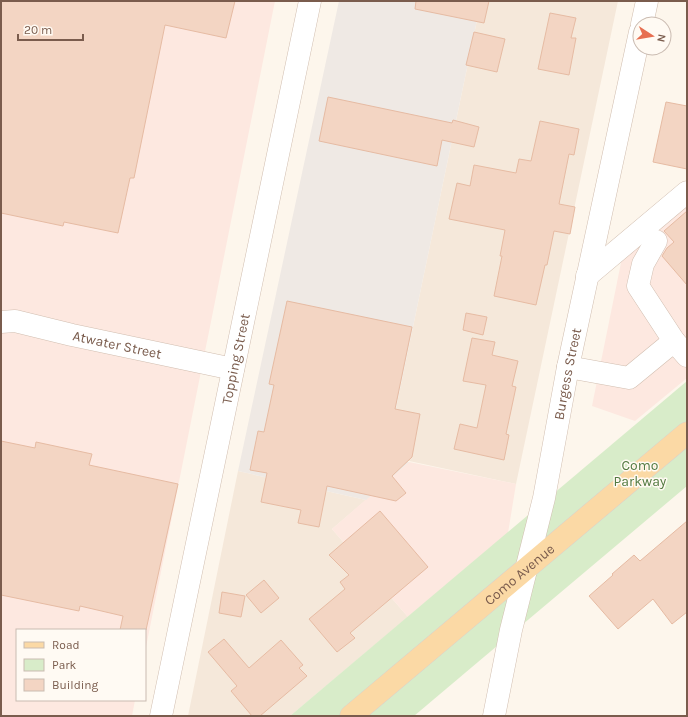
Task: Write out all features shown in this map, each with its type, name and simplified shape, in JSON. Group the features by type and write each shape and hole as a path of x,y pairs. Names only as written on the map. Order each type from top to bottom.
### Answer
{"main road":[{"name":"Como Avenue","path":"351,716 687,433"}],"street":[{"name":"Topping Street","path":"161,716 310,1"},
{"path":"644,16 647,1"},
{"name":"Burgess Street","path":"494,716 512,630 544,498 568,367 635,56"},
{"path":"587,276 687,192"},
{"path":"568,367 629,378 680,349 638,286 643,264 656,241"},
{"name":"Atwater Street","path":"1,322 15,321 72,335 233,368"}],"shaded area":[{"path":"1,1 275,1 146,647 146,629 16,629 16,701 135,701 132,716 1,716"},
{"path":"339,1 481,1 386,456 409,462 366,500 238,471"},
{"path":"481,1 618,1 516,484 386,456"},
{"path":"687,193 687,378 635,421 592,406 625,243"},
{"path":"409,462 516,484 508,533 408,617 332,529"},
{"path":"238,471 366,500 332,529 408,617 290,716 188,716"}],"green space":[{"name":"Como Parkway","path":"687,381 687,486 414,716 290,716"}],"building":[{"path":"1,1 235,1 226,38 165,25 134,178 130,178 118,233 64,222 63,226 1,213"},
{"path":"416,1 489,1 484,23 415,9"},
{"path":"550,13 576,18 571,38 576,38 569,75 538,69"},
{"path":"474,32 505,39 497,72 466,65"},
{"path":"328,97 452,123 453,120 479,127 474,147 442,140 437,166 319,141"},
{"path":"666,102 687,106 687,169 653,162"},
{"path":"540,121 579,129 574,155 569,154 559,204 575,207 570,234 554,231 547,265 545,265 536,305 494,296 502,256 500,256 505,230 449,219 457,183 470,186 474,165 516,173 519,159 531,161"},
{"path":"687,211 687,285 662,256 667,248 674,242 664,231"},
{"path":"287,301 412,327 395,409 420,414 412,457 392,476 406,493 396,501 327,486 319,527 298,523 301,510 261,502 267,473 250,470 258,431 264,432 274,385 269,384"},
{"path":"466,313 487,317 483,335 463,330"},
{"path":"472,338 495,342 492,355 518,361 512,386 516,387 506,434 509,435 504,460 454,449 460,424 477,428 486,385 463,381"},
{"path":"1,441 35,448 36,442 92,454 89,465 178,484 146,630 120,629 123,616 80,606 79,611 1,595"},
{"path":"380,511 428,567 350,633 355,638 337,652 309,619 345,589 340,582 349,575 329,555"},
{"path":"687,521 687,612 672,624 653,599 618,629 589,596 634,555 640,561"},
{"path":"264,580 279,598 261,613 246,595"},
{"path":"222,592 245,596 241,617 219,613"},
{"path":"224,639 249,668 281,640 303,665 299,668 307,676 260,716 252,716 231,691 237,686 208,652"}]}
